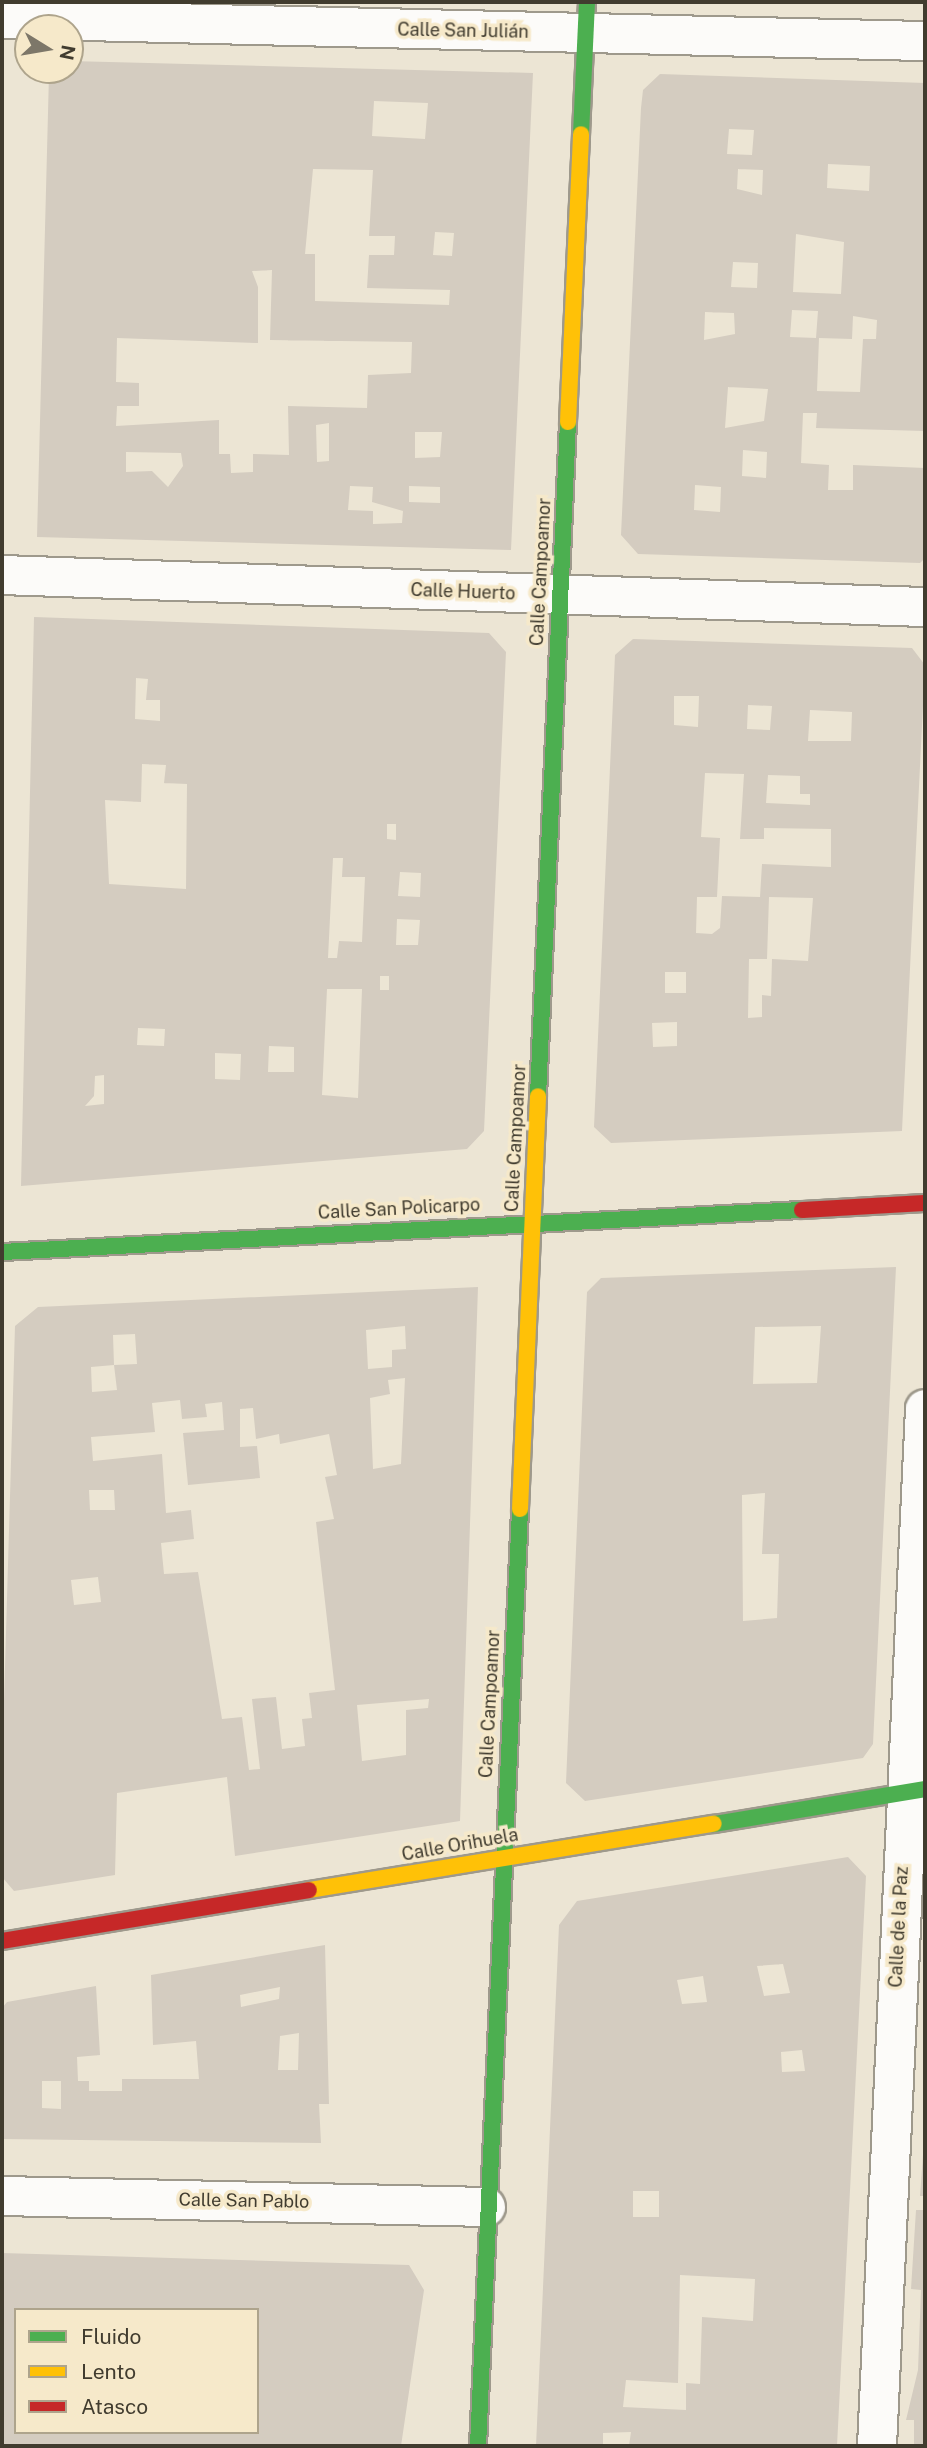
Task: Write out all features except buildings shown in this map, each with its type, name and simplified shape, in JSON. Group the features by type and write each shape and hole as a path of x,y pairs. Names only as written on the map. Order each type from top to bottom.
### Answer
{"street":[{"path":"2,2 2,20"},
{"name":"Calle San Julián","path":"2,20 586,18 925,41"},
{"name":"Calle Campoamor","path":"478,2446 482,2276 586,18"},
{"name":"Calle Huerto","path":"2,575 925,607"},
{"name":"Calle San Policarpo","path":"2,1252 531,1220 925,1203"},
{"name":"Calle de la Paz","path":"877,2446 915,1790 925,1409"},
{"name":"Calle Orihuela","path":"2,1941 915,1790"},
{"name":"Calle San Pablo","path":"2,2196 486,2207"},
{"name":"Calle Campoamor","path":"458,2446 482,2276"}],"traffic: fast":[{"path":"581,134 587,2"},
{"path":"538,1096 568,422"},
{"path":"2,1252 802,1210"},
{"path":"478,2446 520,1509"},
{"path":"714,1824 925,1789"}],"traffic: slow":[{"path":"568,422 581,134"},
{"path":"520,1509 538,1096"},
{"path":"309,1890 714,1824"}],"traffic: jam":[{"path":"802,1210 925,1203"},
{"path":"2,1941 309,1890"}]}
